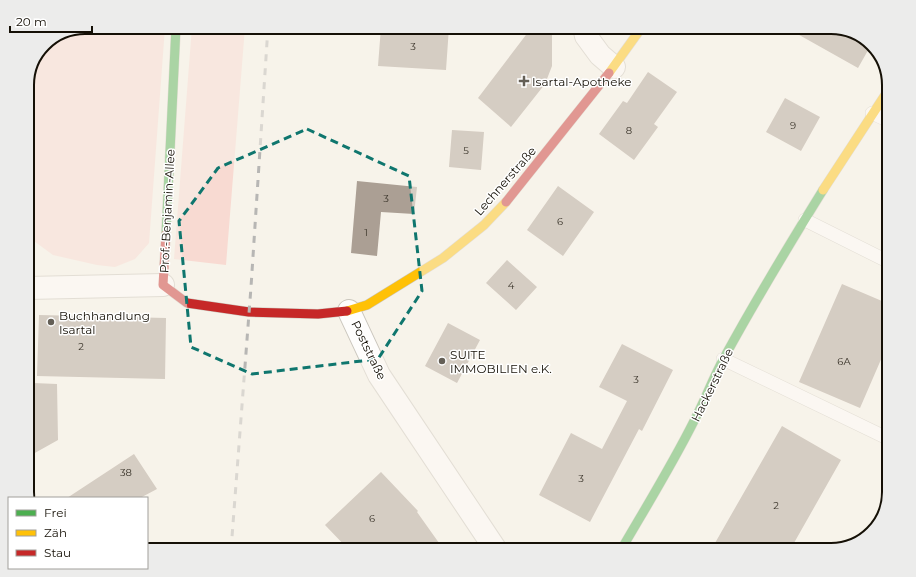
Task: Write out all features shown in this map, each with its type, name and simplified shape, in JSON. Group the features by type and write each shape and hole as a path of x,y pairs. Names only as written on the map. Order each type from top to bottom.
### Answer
{"street":[{"name":"Prof.-Benjamin-Allee","path":"34,288 162,284 176,34"},
{"path":"586,34 600,55 614,67"},
{"name":"Lechnerstraße","path":"349,311 367,305 443,258 484,224 510,197 614,67 637,34"},
{"name":"Hackerstraße","path":"625,543 694,420 723,359 789,246 882,99"},
{"name":"Poststraße","path":"162,284 187,303 249,312 318,314 349,311 379,375 491,543"}],"lane":[{"path":"872,113 882,118"},
{"path":"805,220 882,258"},
{"path":"723,359 882,436"}],"highlighted area":[{"path":"307,129 409,176 422,291 378,359 252,374 191,347 179,221 218,168"}],"shaded area":[{"path":"85,34 164,34 149,243 135,259 115,267 97,265 53,255 34,241 34,84 38,65 43,57 49,49 65,38"},
{"path":"191,34 244,34 226,265 174,259"}],"building":[{"path":"380,34 449,34 446,70 378,66"},
{"path":"527,34 552,34 552,66 545,84 511,127 478,98"},
{"path":"797,34 838,34 857,41 868,50 858,68"},
{"path":"648,72 677,92 654,124 658,127 634,160 599,134 623,101 627,103"},
{"path":"785,98 820,117 801,151 766,132"},
{"path":"452,130 484,132 481,170 449,167"},
{"path":"357,181 417,187 414,214 381,212 377,256 351,253"},
{"path":"558,186 594,212 563,256 527,230"},
{"path":"507,260 537,287 516,310 486,283"},
{"path":"842,284 882,301 882,357 860,408 799,382"},
{"path":"39,315 166,318 165,379 37,376"},
{"path":"448,323 480,340 457,383 425,366"},
{"path":"622,344 673,370 642,431 639,429 590,522 539,495 571,433 602,449 627,401 599,387"},
{"path":"34,383 57,384 58,440 34,453"},
{"path":"782,426 841,460 794,543 715,543"},
{"path":"134,454 157,489 142,497 69,497"},
{"path":"381,472 418,511 417,512 439,543 342,543 325,525"}],"railway":[{"path":"232,543 251,287 268,34"}],"traffic: fast":[{"path":"166,234 176,34"},
{"path":"625,543 677,454 720,366 736,337 772,273 823,190"}],"traffic: slow":[{"path":"609,73 637,34"},
{"path":"823,190 882,100"},
{"path":"347,311 367,305 443,258 484,225 506,202"}],"traffic: jam":[{"path":"506,202 609,73"},
{"path":"166,234 163,285 187,303 249,312 318,314 347,311"}],"place":[{"name":"Isartal-Apotheke","path":"524,81"},
{"name":"Buchhandlung Isartal","path":"51,322"},
{"name":"SUITE IMMOBILIEN e.K.","path":"442,361"}]}
